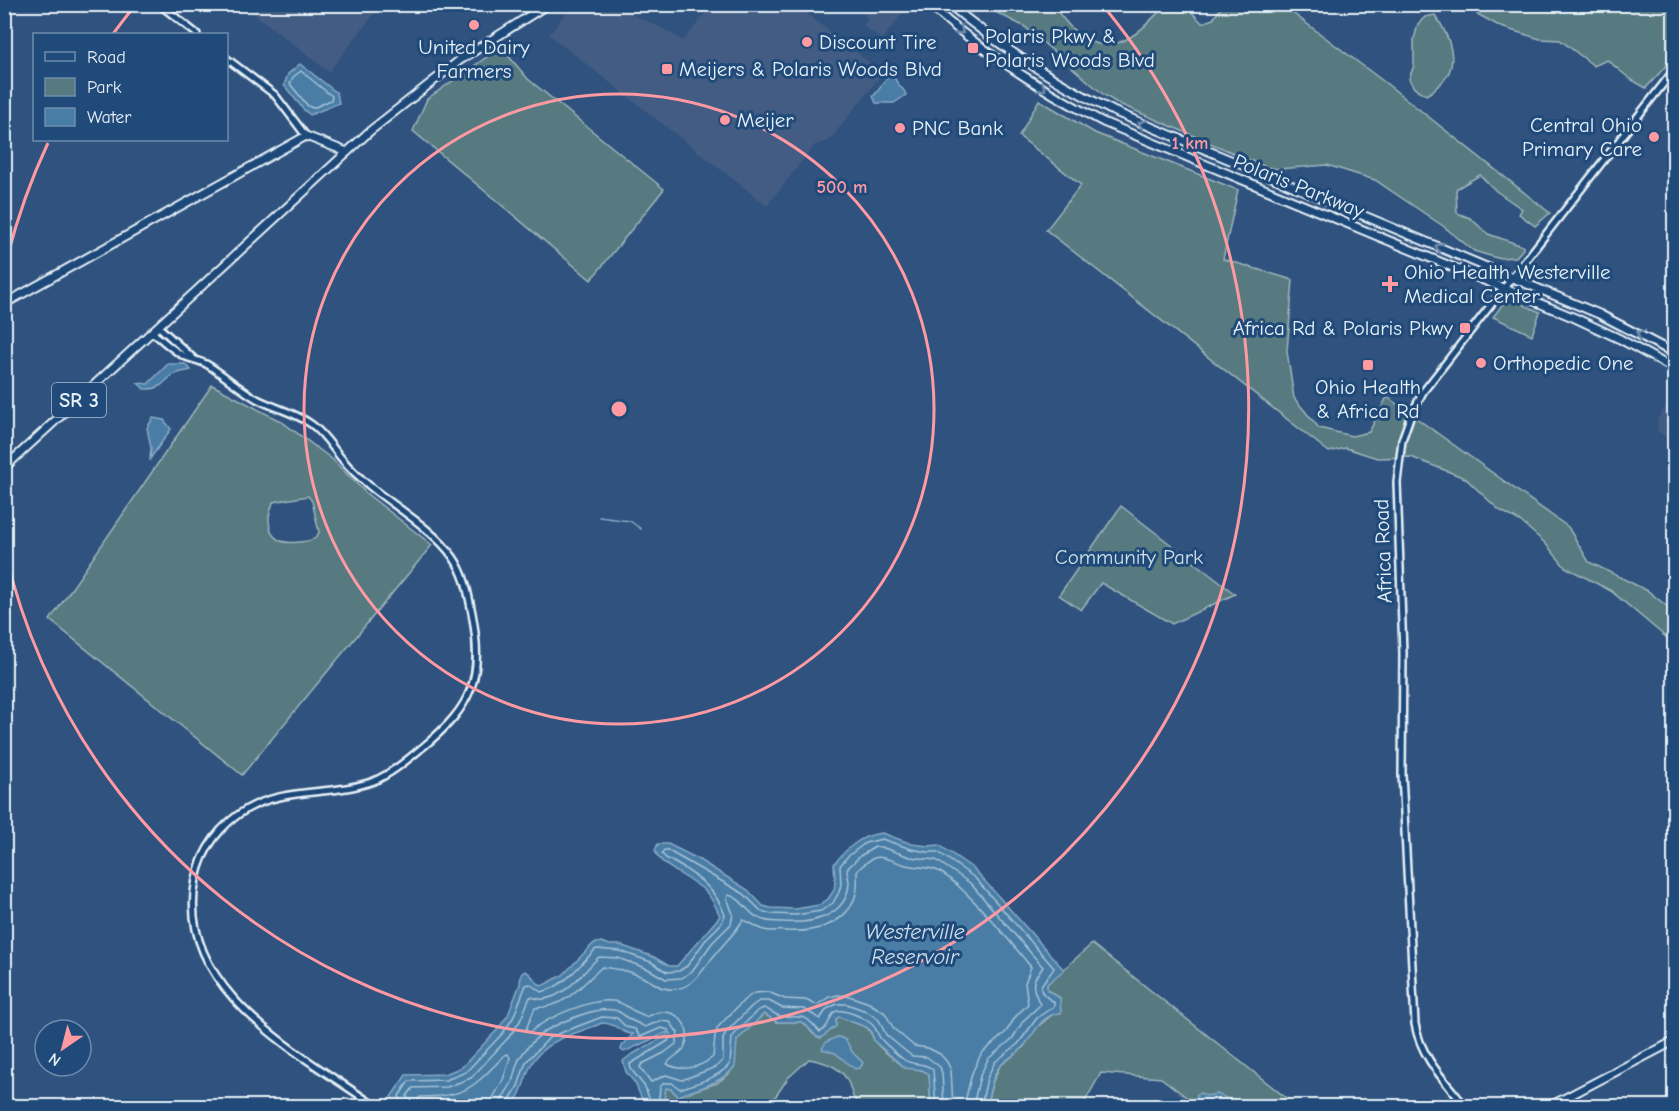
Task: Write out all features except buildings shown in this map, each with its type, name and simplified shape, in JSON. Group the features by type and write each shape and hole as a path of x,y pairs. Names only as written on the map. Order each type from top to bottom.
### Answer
{"main road":[{"name":"SR 3","path":"4,468 348,152 435,79 486,42 548,4"},
{"name":"Polaris Parkway","path":"928,4 1003,64 1104,122 1503,288 1620,339 1674,369"},
{"name":"Polaris Parkway","path":"949,4 1037,69 1113,111 1599,314 1674,354"},
{"path":"4,304 306,136 348,152"},
{"path":"1550,1107 1674,1041"}],"street":[{"path":"159,4 196,33"},
{"path":"228,60 274,95 306,136"},
{"name":"Africa Road","path":"1465,1107 1423,1052 1414,1024 1402,774 1403,653 1397,471 1402,440 1416,403 1674,70"},
{"path":"159,327 195,359 213,368 257,398 299,416 316,428 359,477 441,543 458,565 466,585 474,626 477,662 470,692 452,721 404,763 373,781 356,786 269,800 239,814 221,829 207,848 200,864 194,889 195,920 204,951 217,977 233,999 260,1024 375,1107"},
{"path":"153,333 185,357 195,359"}],"shaded area":[{"path":"242,5 381,5 329,72"},
{"path":"576,5 622,5 635,16 664,29 683,41 712,5 796,5 883,73 829,141 815,145 767,206 549,35 565,14"},
{"path":"852,5 909,5 882,40 863,26 868,18"},
{"path":"1674,395 1674,444 1656,430 1657,419"}],"green space":[{"path":"982,5 1053,5 1068,25 1086,40 1108,45 1136,33 1166,5 1185,5 1202,23 1213,19 1223,5 1282,5 1387,84 1550,213 1535,226 1519,214 1522,209 1496,191 1480,175 1456,189 1457,213 1470,218 1488,234 1523,246 1523,249 1516,257 1497,258 1474,251 1443,226 1375,180 1327,165 1278,169 1266,167 1117,103 1104,95 1025,27"},
{"path":"1461,5 1674,5 1674,57 1646,88 1630,79 1607,60 1594,66 1560,40 1540,39 1501,27"},
{"path":"1435,15 1449,41 1452,59 1447,76 1426,95 1414,88 1409,79 1414,65 1414,39 1418,24 1425,17"},
{"path":"501,47 528,79 664,189 591,280 413,131 427,99"},
{"path":"1039,100 1095,133 1238,190 1223,259 1293,280 1287,351 1294,398 1319,428 1352,436 1369,432 1387,397 1568,527 1589,562 1648,591 1674,612 1674,644 1611,591 1565,567 1545,543 1520,521 1499,510 1465,478 1411,457 1377,458 1346,448 1329,452 1046,230 1081,185 1019,136"},
{"path":"1510,299 1540,312 1532,335 1493,317 1505,301"},
{"path":"212,385 282,422 332,459 367,494 432,545 242,775 50,620","holes":["308,496 312,501 319,532 316,537 308,541 283,542 278,540 270,528 269,519 273,502"]},
{"name":"Community Park","path":"1121,506 1235,594 1172,624 1101,583 1081,610 1059,595"},
{"path":"1092,944 1297,1106 1193,1106 1193,1102 1161,1078 1101,1073 1083,1105 986,1106 1000,1066 1023,1048 1035,1029 1054,1013 1060,998 1047,990 1047,984"},
{"path":"764,1014 777,1022 801,1022 813,1034 821,1038 836,1026 836,1019 839,1017 866,1027 876,1043 895,1060 906,1067 929,1074 931,1106 860,1106 854,1099 846,1078 838,1069 809,1059 788,1078 769,1106 659,1106 666,1088 671,1089 678,1096 717,1083 730,1073 737,1040"}],"water":[{"path":"300,64 337,93 339,103 310,115 304,110 284,85 288,74"},
{"path":"889,76 894,77 906,95 894,103 876,103 873,96"},
{"path":"168,364 185,364 191,370 175,374 162,385 151,389 144,389 138,383 148,384"},
{"path":"153,418 164,420 171,429 150,459 151,448 147,428"},
{"name":"Westerville Reservoir","path":"882,833 912,844 939,845 974,869 1064,970 1047,984 1047,990 1060,998 1061,1013 1042,1021 1026,1044 999,1067 992,1081 986,1106 931,1106 929,1074 922,1070 905,1068 875,1042 870,1030 866,1027 839,1017 836,1019 836,1026 821,1038 801,1022 777,1022 764,1014 737,1040 735,1067 729,1073 708,1085 678,1096 671,1089 666,1088 664,1100 659,1106 644,1104 635,1083 626,1072 623,1061 667,1035 668,1032 624,1052 621,1050 622,1046 633,1034 607,1023 562,1038 544,1049 531,1065 521,1091 512,1106 398,1106 391,1097 406,1075 445,1074 462,1067 508,1015 520,984 521,974 525,971 542,986 563,975 593,944 601,942 620,945 654,957 669,966 677,966 720,916 705,891 663,862 655,850 658,844 668,844 696,858 748,890 763,906 796,909 819,905 828,899 834,890 834,864 855,843 867,836"},
{"path":"837,1037 846,1041 852,1052 863,1063 860,1068 855,1069 835,1053 822,1049 826,1042"},
{"path":"1197,1094 1206,1096 1217,1094 1244,1106 1195,1106"}],"waterway":[{"path":"599,517 630,521 641,529"}],"place":[{"name":"United Dairy Farmers","path":"474,25"},
{"name":"Discount Tire","path":"807,42"},
{"name":"Polaris Pkwy & Polaris Woods Blvd","path":"973,48"},
{"name":"Meijers & Polaris Woods Blvd","path":"667,69"},
{"name":"Meijer","path":"725,120"},
{"name":"PNC Bank","path":"900,128"},
{"name":"Central Ohio Primary Care","path":"1654,137"},
{"name":"Ohio Health Westerville Medical Center","path":"1390,284"},
{"name":"Africa Rd & Polaris Pkwy","path":"1465,328"},
{"name":"Orthopedic One","path":"1481,363"},
{"name":"Ohio Health & Africa Rd","path":"1368,365"}]}
